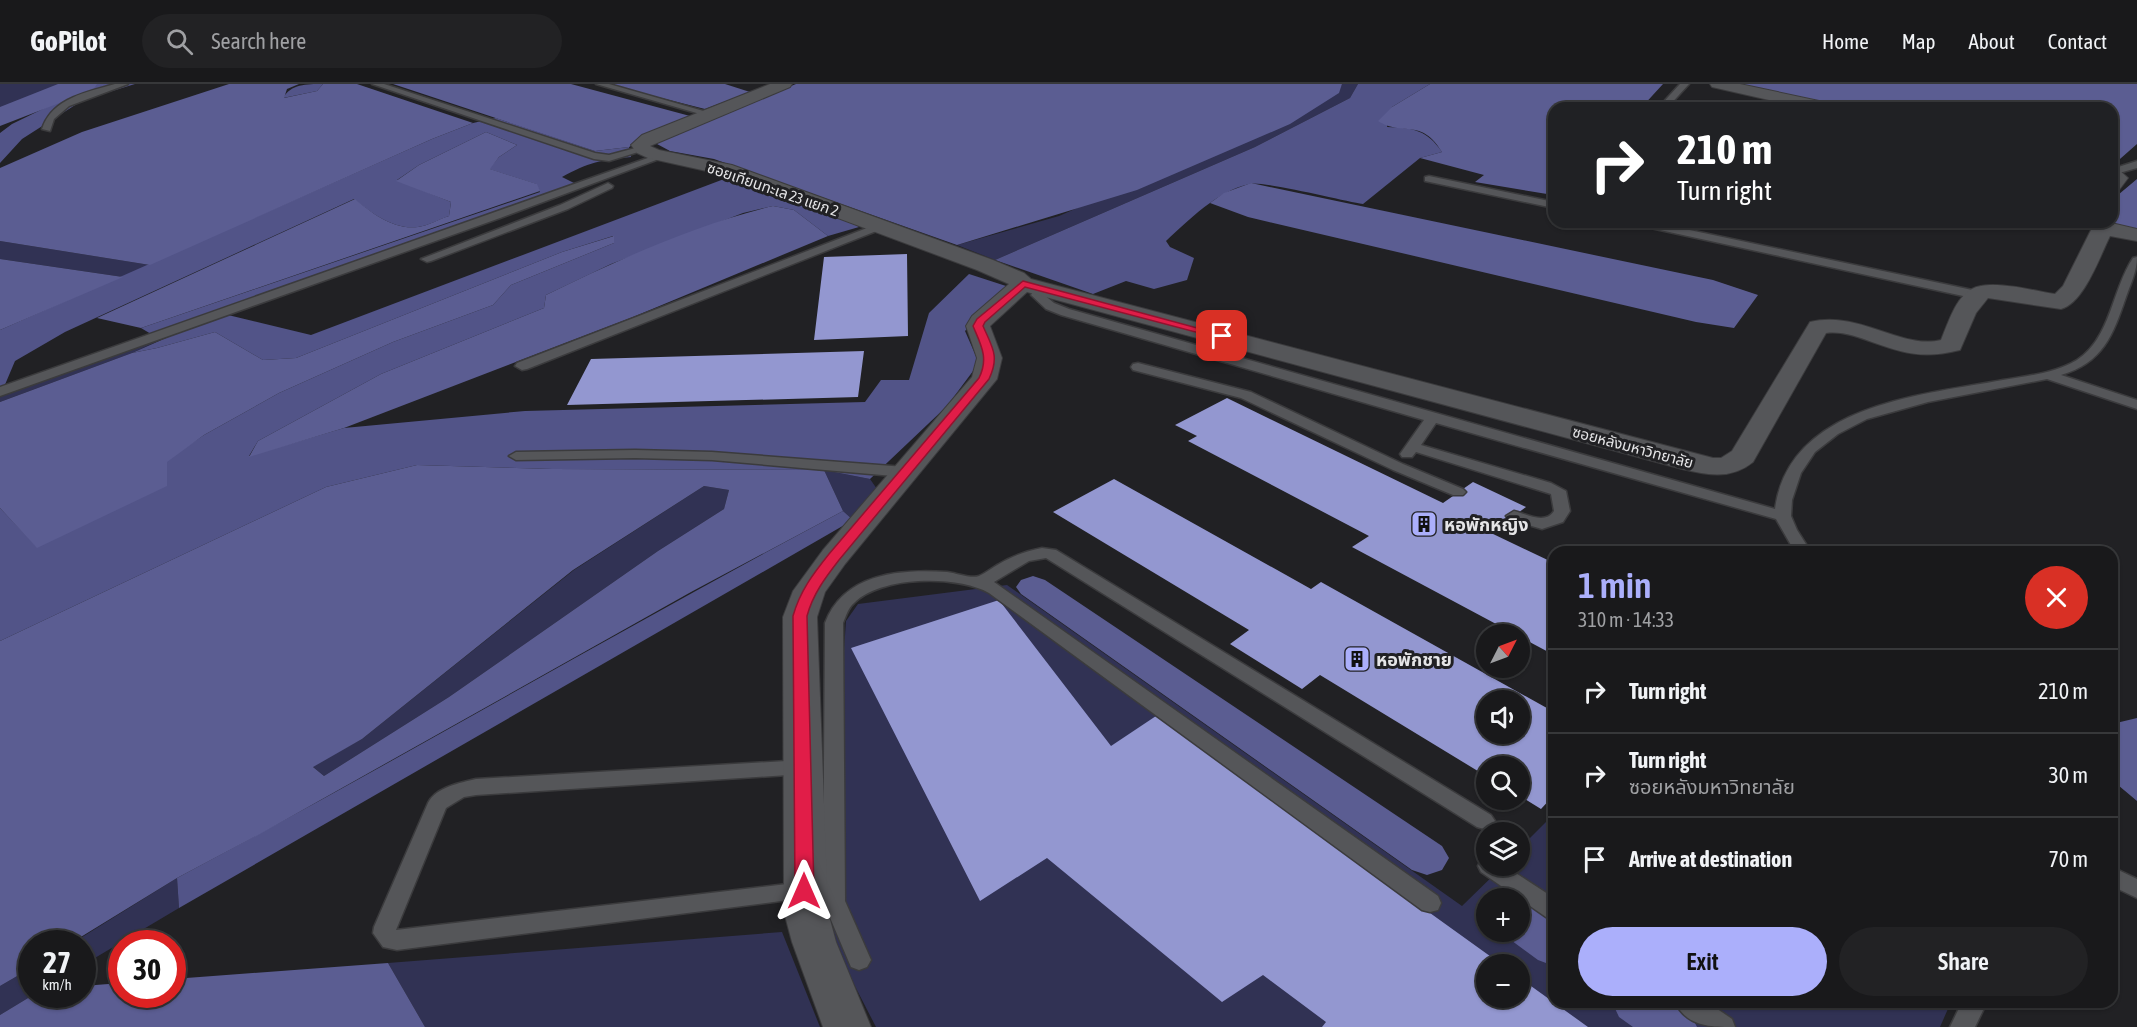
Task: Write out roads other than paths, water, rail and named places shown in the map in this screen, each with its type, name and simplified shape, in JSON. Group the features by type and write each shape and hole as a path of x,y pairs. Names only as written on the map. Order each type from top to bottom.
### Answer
{"street":[{"path":"643,149 640,145 648,139 784,84"},
{"path":"1718,84 1800,102"},
{"name":"ซอยเทียนทะเล 23 แยก 2","path":"643,149 725,170 985,265 1027,283"},
{"path":"1977,295 1988,291 2061,302 2073,288 2094,228"},
{"path":"2110,228 2137,235"},
{"path":"848,1027 814,942 804,891 804,767 800,616 812,585 984,379 990,366 990,356 978,326 980,321 1027,283"},
{"name":"ซอยหลังมหาวิทยาลัย","path":"1027,283 1692,463 1725,467 1733,466 1743,456 1818,327 1824,325 1844,328 1910,345 1944,348 1952,345 1972,300 1977,295"}],"lane":[{"path":"47,129 47,125 57,110 66,104 124,84"},
{"path":"376,84 594,156 609,158 643,149"},
{"path":"600,84 710,114"},
{"path":"1668,102 1685,84"},
{"path":"427,259 556,210 667,157"},
{"path":"0,392 216,313 453,234 667,157"},
{"path":"2118,172 2137,164"},
{"path":"1429,179 1548,201"},
{"path":"522,366 880,226"},
{"path":"1665,228 1977,295"},
{"path":"1800,546 1783,516 1788,483 1799,461 1814,443 1835,429 1901,404 2047,375 2084,361 2098,346 2113,320 2120,295 2137,260"},
{"path":"1027,283 1042,301 1065,312 1783,516"},
{"path":"1138,367 1246,395 1398,467 1458,492"},
{"path":"2047,375 2137,405"},
{"path":"1398,467 1433,418"},
{"path":"1413,447 1558,491 1562,511 1557,519 1542,524 1514,516"},
{"path":"516,456 635,454 712,456 905,472"},
{"path":"979,583 1029,554 1044,551 1050,553 1484,820"},
{"path":"859,960 834,901 834,623 840,607 851,595 872,584 902,578 927,577 979,583 1007,597 1430,903"},
{"path":"804,767 476,787 458,791 438,803 385,927 385,933 392,940 397,940 804,891"},
{"path":"1504,876 1548,906"},
{"path":"2118,879 2137,889"},
{"path":"1696,1008 1723,1027"},
{"path":"1962,1027 1972,1008"}],"waterway":[{"path":"0,117 83,84"},
{"path":"1033,587 1427,858"},
{"path":"1530,929 1548,942"},
{"path":"1645,1008 1672,1027"}],"place":[{"name":"หอพักหญิง","path":"1424,524"},
{"name":"หอพักชาย","path":"1357,659"}]}
